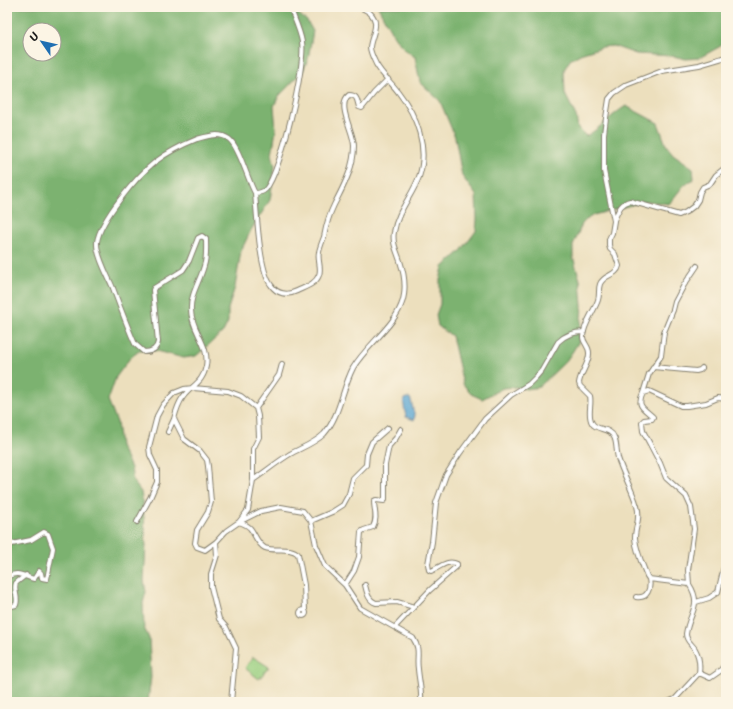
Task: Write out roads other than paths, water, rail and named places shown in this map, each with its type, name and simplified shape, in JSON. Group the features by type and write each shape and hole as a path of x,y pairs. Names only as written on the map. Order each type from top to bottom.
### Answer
{"street":[{"path":"255,193 265,190 277,167 300,78 302,42 290,7"},
{"path":"253,480 323,435 334,418 353,368 397,313 403,299 404,278 394,243 394,232 396,222 419,177 422,161 422,146 415,118 400,94 376,63 371,50 375,20 370,13 360,7"},
{"path":"614,221 604,171 604,134 609,99 614,93 626,85 662,71 699,65 726,56"},
{"path":"168,432 179,403 203,375 206,364 206,354 192,320 190,309 195,290 205,265 205,238 202,236 198,238 189,261 183,270 153,289 158,342 157,346 147,352 144,352 138,348 133,340 99,254 97,243 98,238 107,218 149,167 175,149 207,136 224,136 234,144 247,179 255,193 261,256 267,279 276,291 284,294 293,293 312,284 317,279 319,274 319,252 329,216 340,196 352,164 354,140 344,108 345,100 349,95 353,95 358,100 359,107 362,108 388,79"},
{"path":"636,597 641,598 646,595 651,585 639,555 635,536 639,519 638,510 618,457 615,438 610,432 592,424 590,417 590,396 579,383 590,353 584,339 584,332 589,317 598,300 600,284 607,276 619,269 617,258 610,249 609,239 612,233 614,221 621,206 625,202 630,202 679,215 694,206 703,187 710,184 716,175 726,167"},
{"path":"668,702 675,699 699,674 698,656 686,634 696,602 689,584 688,570 694,535 689,502 686,496 666,478 660,463 643,431 642,422 644,420 652,419 653,417 642,408 640,400 647,378 661,356 664,332 674,310 675,302 697,266"},
{"path":"395,627 430,590 457,566 457,564 454,563 447,563 431,571 429,570 428,564 436,503 446,475 460,453 492,412 536,377 561,339 567,335 584,332"},
{"path":"256,408 279,375 282,364"},
{"path":"653,367 696,371 702,368"},
{"path":"137,522 154,490 157,478 157,470 150,455 149,446 157,416 163,405 174,393 184,389 193,388 228,391 241,396 256,408 259,437 253,450 253,480 248,510 239,522"},
{"path":"643,393 649,391 675,404 684,406 706,403 716,398 726,399"},
{"path":"174,419 184,439 200,451 207,460 211,502 208,512 197,530 195,543 197,547 205,550 216,542 226,531 239,522 261,511 281,507 302,511 311,521 316,545 324,566 345,585 360,608 413,638 417,644 419,654 417,668 422,693 420,702"},
{"path":"311,521 332,512 343,505 349,494 353,478 366,465 367,454 372,442 388,428"},
{"path":"345,585 354,571 359,557 361,532 373,527 375,523 376,516 374,501 384,501 386,498 385,465 389,446 401,429"},
{"path":"239,522 249,526 258,541 265,548 292,550 298,554 304,585 305,610"},
{"path":"7,546 31,540 42,533 48,534 53,548 48,578 43,579 39,572 34,579 17,573 7,577"},
{"path":"216,542 217,555 211,574 210,586 219,619 226,627 236,648 231,702"},
{"path":"696,602 709,598 718,592 726,559"},
{"path":"7,603 12,606 16,605 18,600 15,589 16,583 26,575"},
{"path":"649,579 689,584"},
{"path":"365,585 368,598 373,602 397,602 414,608"},
{"path":"699,674 710,678 720,671 726,664"},
{"path":"675,699 680,702"}],"water":[{"path":"410,398 411,400 415,415 414,420 406,417 404,399"}]}
